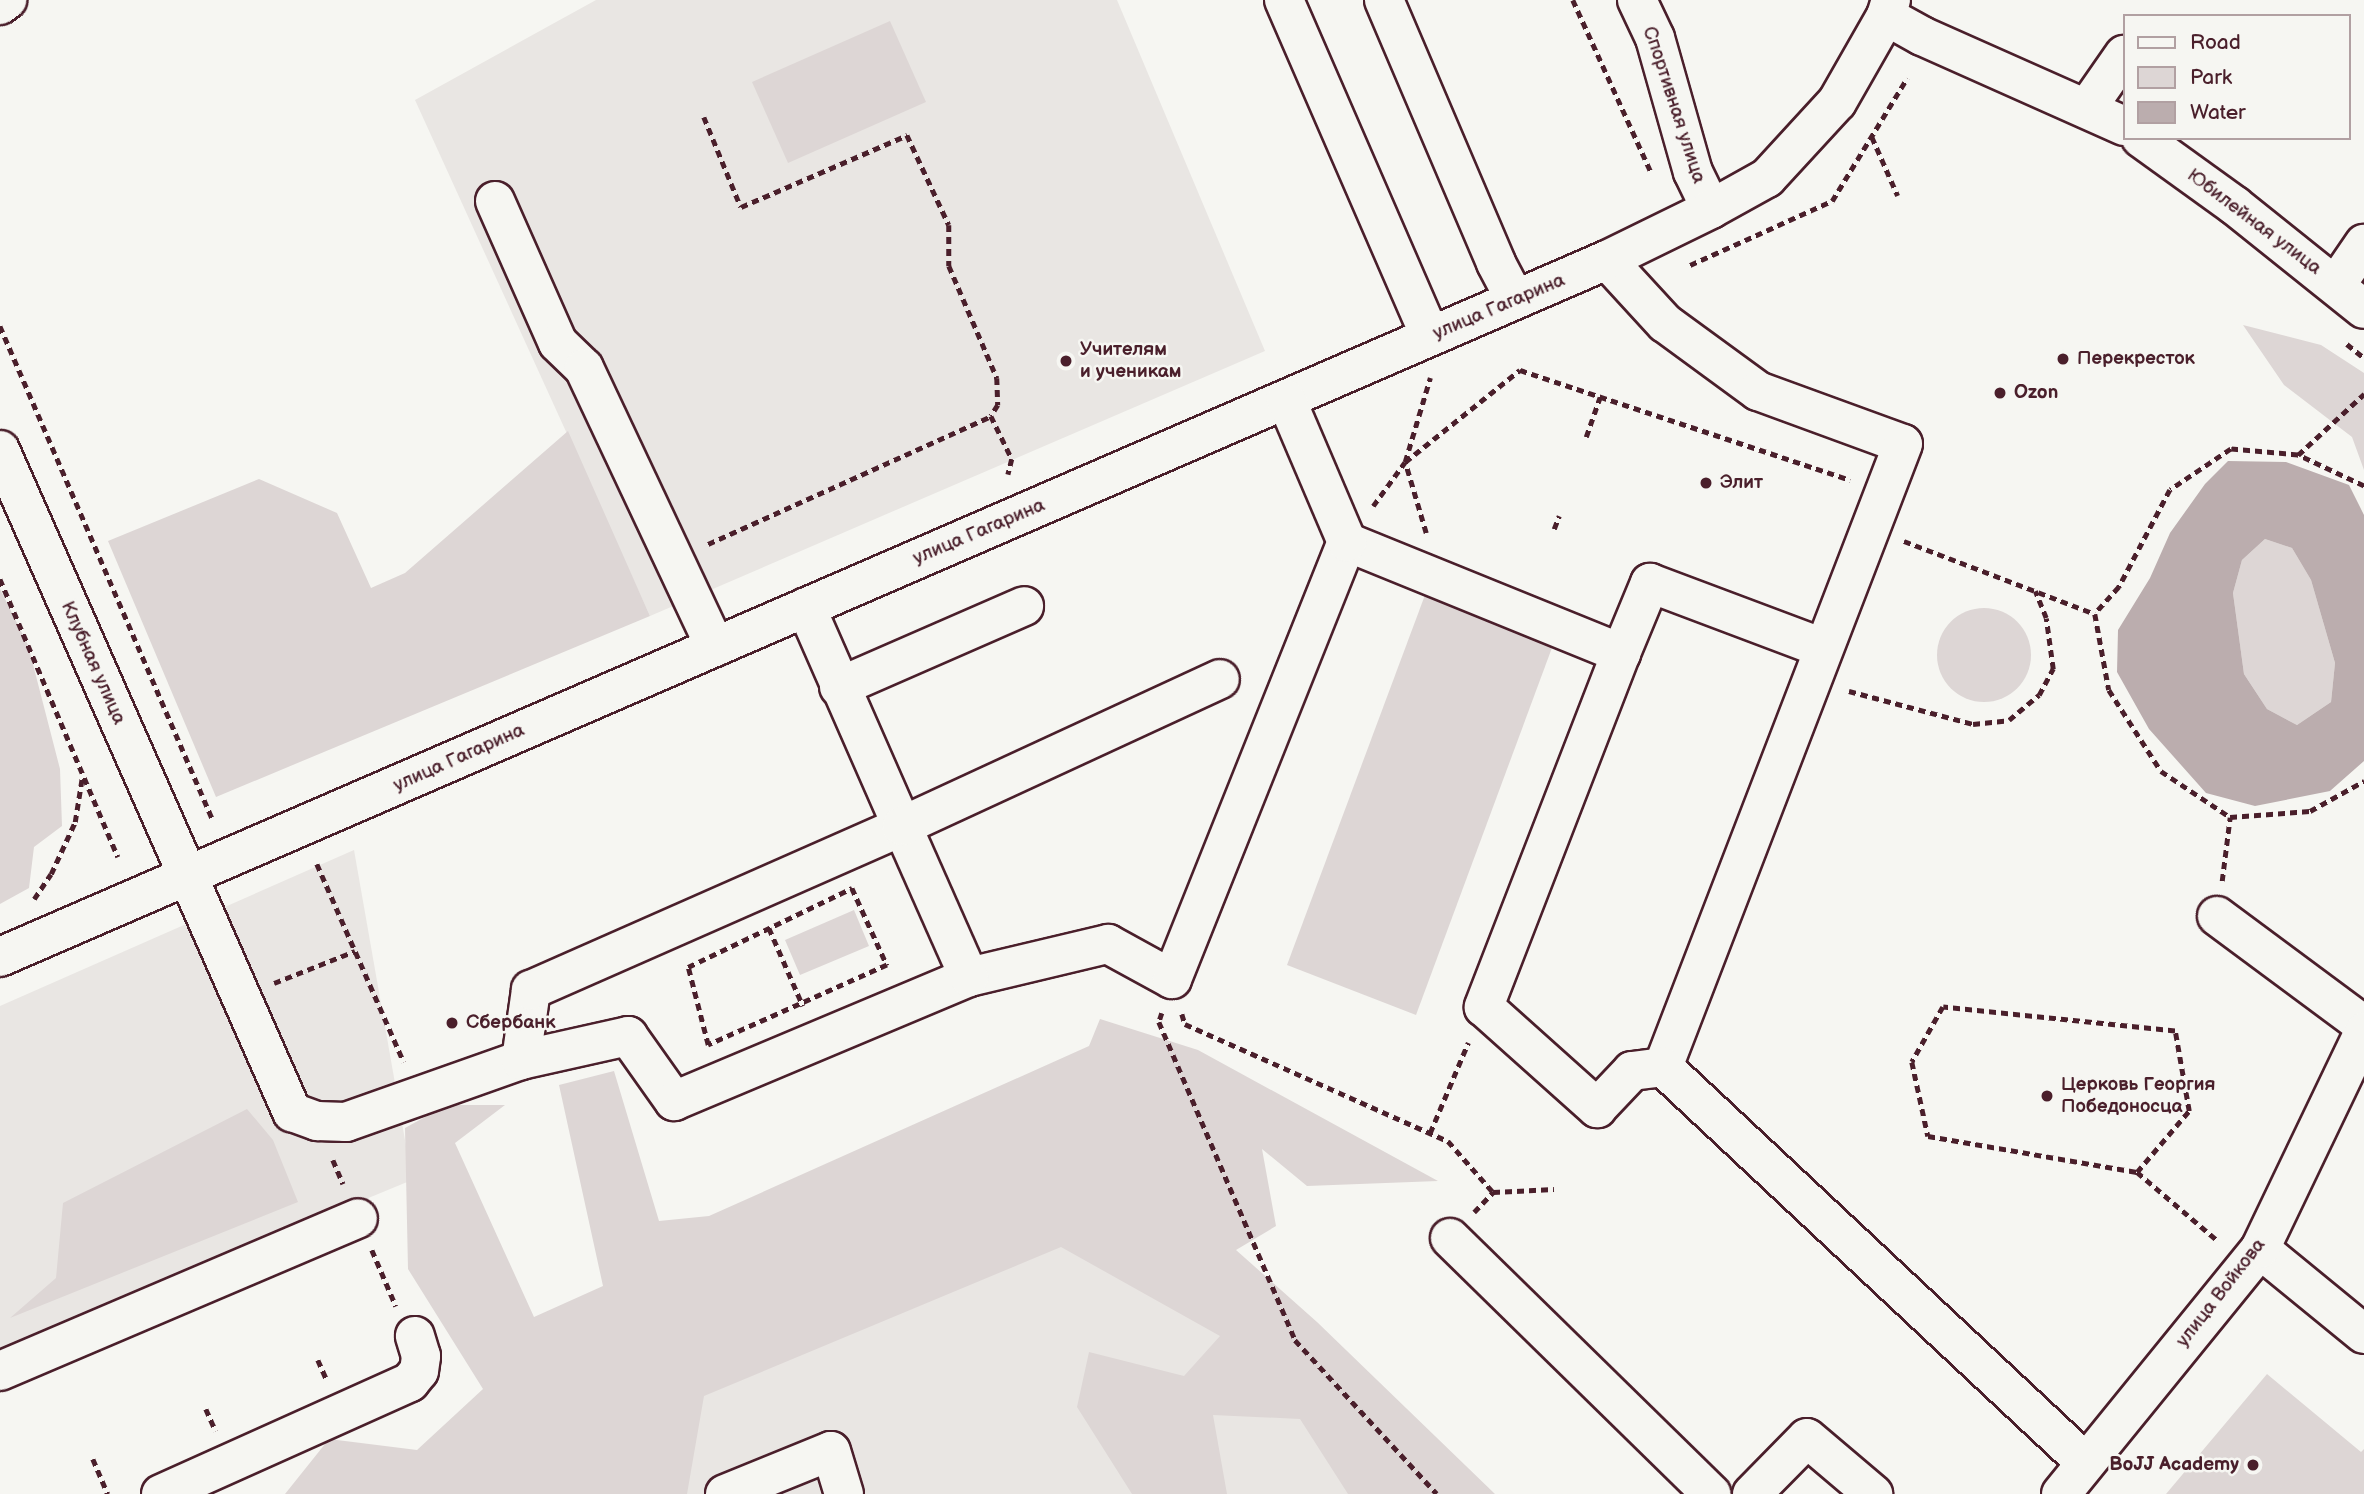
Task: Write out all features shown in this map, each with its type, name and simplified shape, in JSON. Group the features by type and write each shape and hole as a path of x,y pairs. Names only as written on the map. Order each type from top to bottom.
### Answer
{"street":[{"path":"0,5 7,0"},
{"path":"1284,0 1430,336"},
{"path":"1384,0 1496,263 1515,299"},
{"name":"Спортивная улица","path":"1637,0 1655,38 1693,172 1711,209"},
{"path":"1655,38 1672,0"},
{"path":"1888,8 1922,36 2122,125"},
{"name":"улица Гагарина","path":"0,957 1607,260 1711,209 1767,178 1838,102 1888,8"},
{"path":"2087,108 2122,58"},
{"name":"Юбилейная улица","path":"2144,140 2364,309"},
{"path":"495,201 558,343 584,368 715,647"},
{"path":"2336,285 2364,244"},
{"path":"1607,260 1665,323 1758,391 1903,444 1663,1067"},
{"path":"1286,398 1357,529 1621,653"},
{"name":"Клубная улица","path":"0,450 292,1112 317,1121"},
{"path":"317,1121 346,1122 522,1060 628,1036 674,1101 969,977 1108,944 1172,979 1357,529"},
{"path":"1663,1067 1632,1071 1597,1108 1484,1007 1650,583 1816,664"},
{"path":"839,687 1024,606"},
{"path":"806,607 969,977"},
{"path":"522,1060 531,990 902,826 1220,679"},
{"path":"2217,916 2364,1025"},
{"name":"улица Войкова","path":"2061,1494 2253,1258 2364,1032"},
{"path":"1663,1067 2085,1462"},
{"path":"0,1371 358,1218"},
{"path":"1450,1238 1711,1494"},
{"path":"2253,1258 2364,1334"},
{"path":"161,1494 410,1382 419,1371 421,1356 415,1336"},
{"path":"1752,1494 1807,1438 1873,1494"},
{"path":"725,1494 831,1451 844,1494"}],"path":[{"path":"1573,0 1652,176"},
{"path":"676,559 991,416 998,405 997,378 949,266 949,225 907,135 741,207 704,117"},
{"path":"1872,136 1898,196"},
{"path":"0,326 212,818"},
{"path":"1357,529 1405,462 1520,370 1857,482"},
{"path":"1428,542 1405,462 1430,378"},
{"path":"2298,455 2364,394"},
{"path":"1586,437 1600,397"},
{"path":"991,416 1013,460 1008,475"},
{"path":"2095,614 2119,587 2170,490 2231,449 2298,455 2364,486"},
{"path":"1554,530 1559,516"},
{"path":"1870,528 2095,614"},
{"path":"0,579 118,857"},
{"path":"1816,664 1973,724 2010,720 2039,695 2053,670 2046,618 2035,591"},
{"path":"2095,614 2109,690 2161,771 2230,817 2311,811 2364,781"},
{"path":"34,899 51,874 75,821 82,776"},
{"path":"2217,916 2230,817"},
{"path":"317,864 419,1096"},
{"path":"852,888 887,965 802,1004 708,1045 688,967 852,888"},
{"path":"754,891 807,1015"},
{"path":"241,996 355,951"},
{"path":"1172,979 1185,1024 1448,1141 1493,1192"},
{"path":"1172,979 1159,1022 1296,1340 1437,1494"},
{"path":"1430,1133 1484,1007"},
{"path":"2137,1172 2189,1111 2175,1031 1943,1007 1912,1062 1928,1136 2137,1172 2253,1258"},
{"path":"317,1121 399,1315 415,1336"},
{"path":"1450,1238 1493,1192 1554,1189"},
{"path":"93,1459 108,1494"}],"shaded area":[{"path":"596,0 1117,0 1265,351 650,616 415,100"},
{"path":"354,850 412,1180 0,1350 0,1006"},
{"path":"1114,1185 1402,1494 413,1494"}],"green space":[{"path":"890,21 926,102 788,163 752,82"},
{"path":"2243,325 2321,345 2364,373 2364,470 2352,437 2284,385"},
{"path":"568,431 650,616 216,797 108,541 259,479 337,513 371,588 405,573"},
{"path":"2265,539 2292,548 2311,580 2335,663 2331,702 2297,725 2267,709 2244,674 2233,593 2242,560"},
{"path":"0,589 28,645 60,769 62,826 34,847 29,888 0,904"},
{"path":"1425,595 1553,645 1416,1015 1287,965"},
{"path":"1984,608 2002,612 2017,622 2027,637 2031,655 2027,673 2017,688 2002,698 1984,702 1966,698 1951,688 1941,673 1937,655 1941,637 1951,622 1966,612"},
{"path":"854,910 869,946 800,975 785,940"},
{"path":"1100,1019 1198,1050 1438,1181 1307,1186 1262,1149 1276,1226 1236,1250 1317,1322 1495,1494 1348,1494 1300,1419 1213,1415 1227,1494 1132,1494 1077,1407 1089,1352 1184,1376 1220,1336 1061,1247 704,1396 687,1494 285,1494 329,1439 417,1450 483,1389 408,1269 405,1128 447,1105 505,1105 455,1143 534,1317 603,1286 559,1085 614,1071 659,1221 709,1216 1089,1046"},
{"path":"247,1109 273,1140 298,1202 10,1318 56,1278 63,1203"},
{"path":"2267,1374 2361,1452 2364,1449 2364,1494 2166,1494"}],"water":[{"path":"2228,461 2286,462 2349,485 2364,515 2364,761 2330,791 2255,806 2206,793 2149,729 2117,672 2118,630 2150,578 2170,533 2205,484","holes":["2265,539 2292,548 2311,580 2335,663 2331,702 2297,725 2267,709 2244,674 2233,593 2242,560"]}],"place":[{"name":"Перекресток","path":"2063,359"},
{"name":"Учителям и ученикам","path":"1066,361"},
{"name":"Ozon","path":"2000,393"},
{"name":"Элит","path":"1706,483"},
{"name":"Сбербанк","path":"452,1023"},
{"name":"Церковь Георгия Победоносца","path":"2047,1096"},
{"name":"BoJJ Academy","path":"2253,1465"}]}
